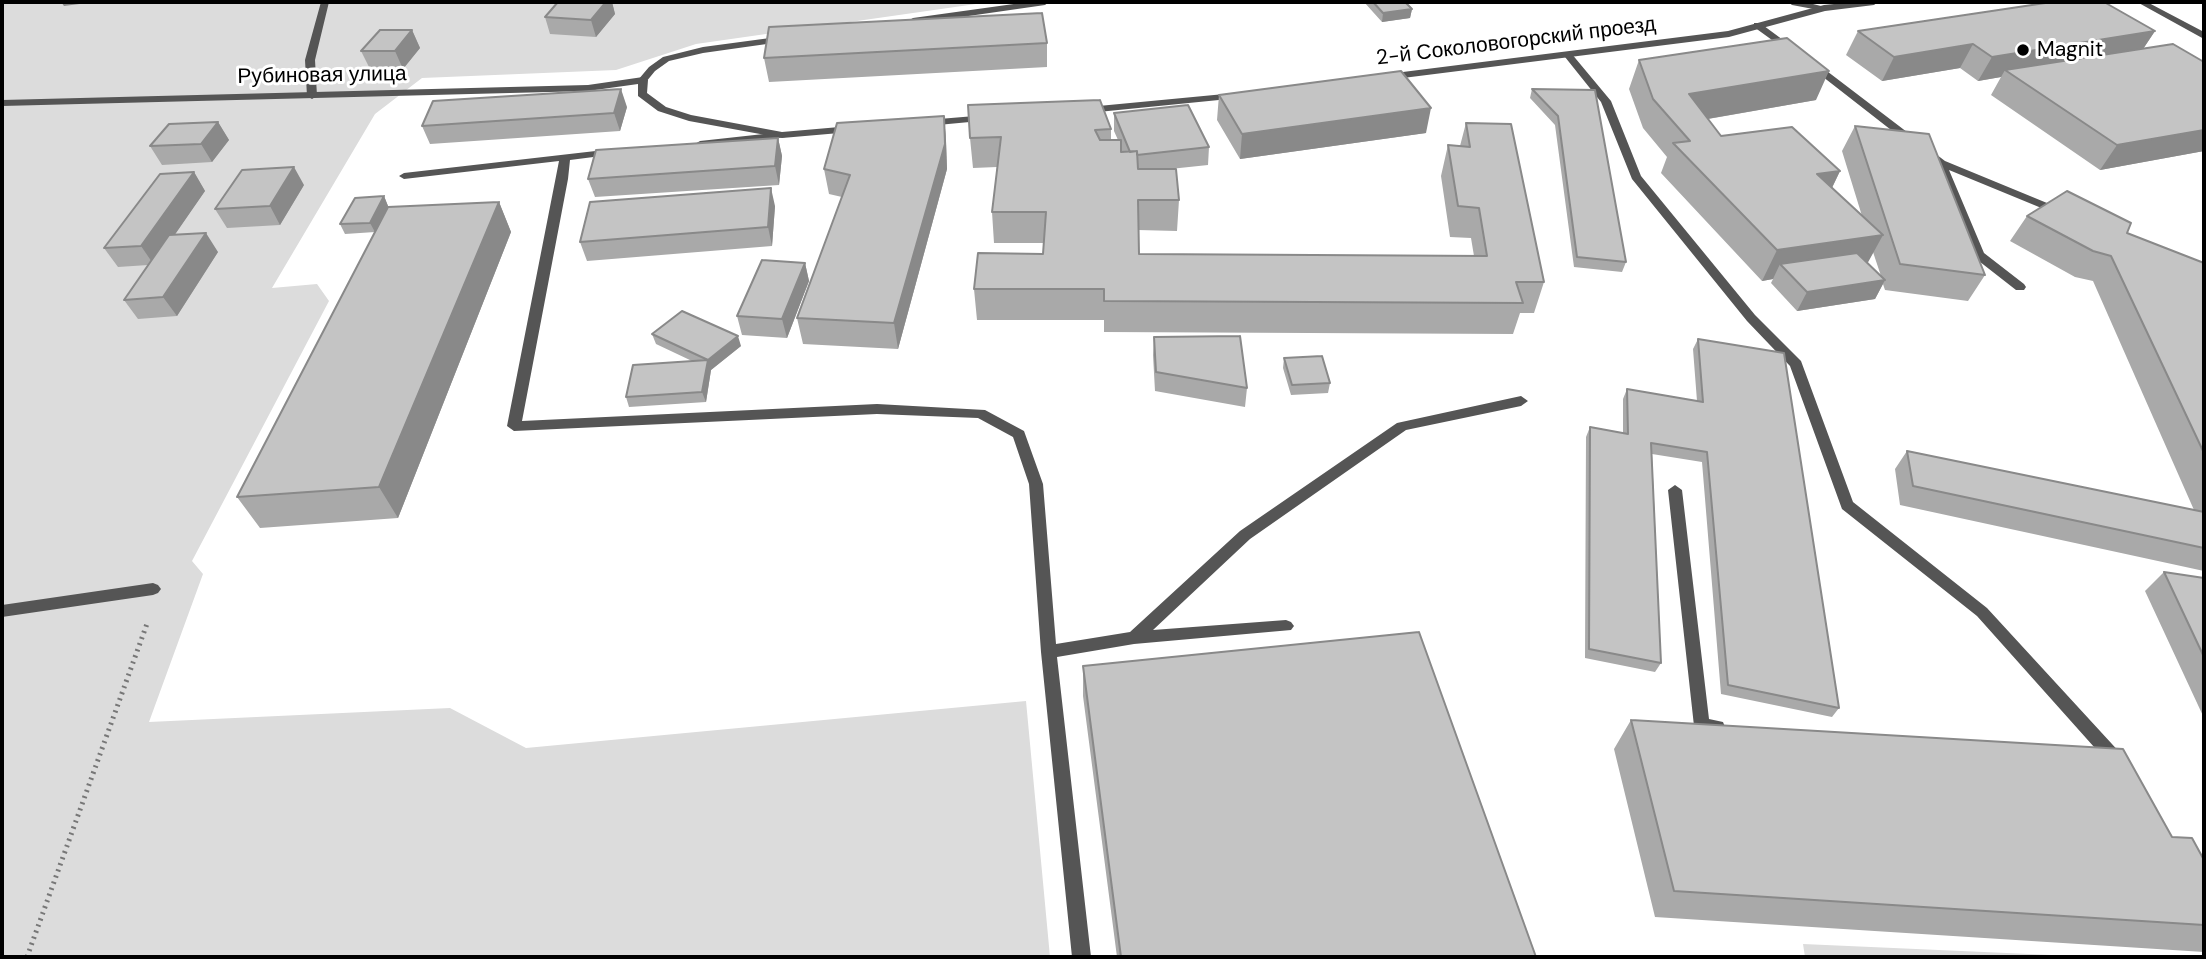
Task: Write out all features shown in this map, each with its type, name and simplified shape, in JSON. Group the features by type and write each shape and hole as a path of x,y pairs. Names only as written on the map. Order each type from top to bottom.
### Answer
{"street":[{"path":"312,96 310,60 325,2"},
{"path":"908,22 1045,2"},
{"path":"1792,2 1825,8"},
{"path":"1814,2 1825,8"},
{"name":"2-й Соколовогорский проезд","path":"1375,79 1729,34 1825,8 1874,2"},
{"path":"2141,2 2204,36"},
{"path":"1757,25 1941,163 2069,216"},
{"path":"782,135 689,118 662,109 642,94 643,80 666,59 703,50 799,37"},
{"path":"1568,55 1606,101 1636,177 1751,318 1796,364 1847,505 1982,612 2118,761 2090,759"},
{"name":"Рубиновая улица","path":"2,103 588,88 643,80"},
{"path":"1072,111 1251,94"},
{"path":"920,124 1003,117"},
{"path":"687,145 865,128"},
{"path":"404,176 619,152"},
{"path":"565,158 514,426 877,409 980,413 1019,433 1036,484 1049,652 1081,957"},
{"path":"1941,163 1979,255 2020,287"},
{"path":"1134,638 1245,535 1402,426 1521,401"},
{"path":"1675,490 1702,726 1730,728"},
{"path":"2,611 153,589"},
{"path":"1049,652 1134,638 1286,626"}],"path":[{"path":"27,957 147,627 153,589"}],"shaded area":[{"path":"2,2 990,2 696,44 616,70 422,78 375,114 272,288 317,284 329,301 192,561 203,574 149,722 450,708 526,748 1026,701 1050,957 2,957"},
{"path":"1803,944 2097,957 1805,957"}],"building":[{"path":"558,2 606,2 591,20 545,17"},
{"path":"1373,2 1405,2 1412,9 1383,13"},
{"path":"2052,2 2104,2 2155,31 1992,57 1973,44 1894,57 1858,31"},
{"path":"1042,13 1047,43 764,58 769,27"},
{"path":"380,30 412,30 395,51 361,51"},
{"path":"1787,38 1829,71 1689,94 1721,136 1792,127 1840,171 1817,174 1883,235 1777,250 1673,143 1690,141 1653,99 1639,60"},
{"path":"2173,44 2204,62 2204,130 2117,145 2005,70"},
{"path":"1401,71 1431,108 1242,134 1219,95"},
{"path":"621,89 614,113 422,126 433,101"},
{"path":"1532,89 1595,90 1626,262 1577,257 1558,116"},
{"path":"1100,100 1111,129 1095,130 1100,140 1121,140 1121,152 1137,151 1138,169 1176,169 1179,200 1138,200 1139,254 1487,256 1479,208 1458,206 1448,145 1470,147 1466,123 1511,124 1544,282 1516,282 1523,303 1104,301 1104,289 974,289 978,253 1043,254 1046,212 992,212 1001,137 970,138 968,105"},
{"path":"1188,105 1209,147 1137,155 1137,151 1130,152 1114,113"},
{"path":"944,116 945,144 894,323 797,318 850,175 824,169 837,123"},
{"path":"218,122 201,144 150,146 169,124"},
{"path":"1855,126 1929,134 1985,275 1900,264"},
{"path":"778,138 775,166 588,179 596,150"},
{"path":"294,167 270,206 215,209 242,170"},
{"path":"194,172 141,246 104,248 160,174"},
{"path":"771,188 768,227 580,242 590,202"},
{"path":"2067,191 2131,223 2127,233 2204,263 2204,453 2111,256 2093,251 2027,216"},
{"path":"384,196 370,223 340,224 355,198"},
{"path":"499,202 379,487 237,497 388,207"},
{"path":"206,233 163,297 124,300 169,235"},
{"path":"1857,253 1885,280 1807,292 1780,264"},
{"path":"762,260 805,263 782,319 737,316"},
{"path":"682,311 738,336 708,360 652,334"},
{"path":"1240,336 1247,388 1156,372 1154,337"},
{"path":"1698,339 1784,353 1839,708 1728,685 1707,452 1651,443 1661,663 1589,649 1590,427 1628,434 1627,389 1703,402"},
{"path":"1322,356 1330,383 1292,385 1284,358"},
{"path":"708,360 702,392 626,397 633,365"},
{"path":"1907,451 2204,512 2204,548 1913,486"},
{"path":"2164,572 2204,578 2204,657"},
{"path":"1419,632 1536,957 1121,957 1083,666"},
{"path":"1631,720 2123,749 2172,837 2192,838 2204,860 2204,925 1674,891"}],"place":[{"name":"Magnit","path":"2023,50"}]}
